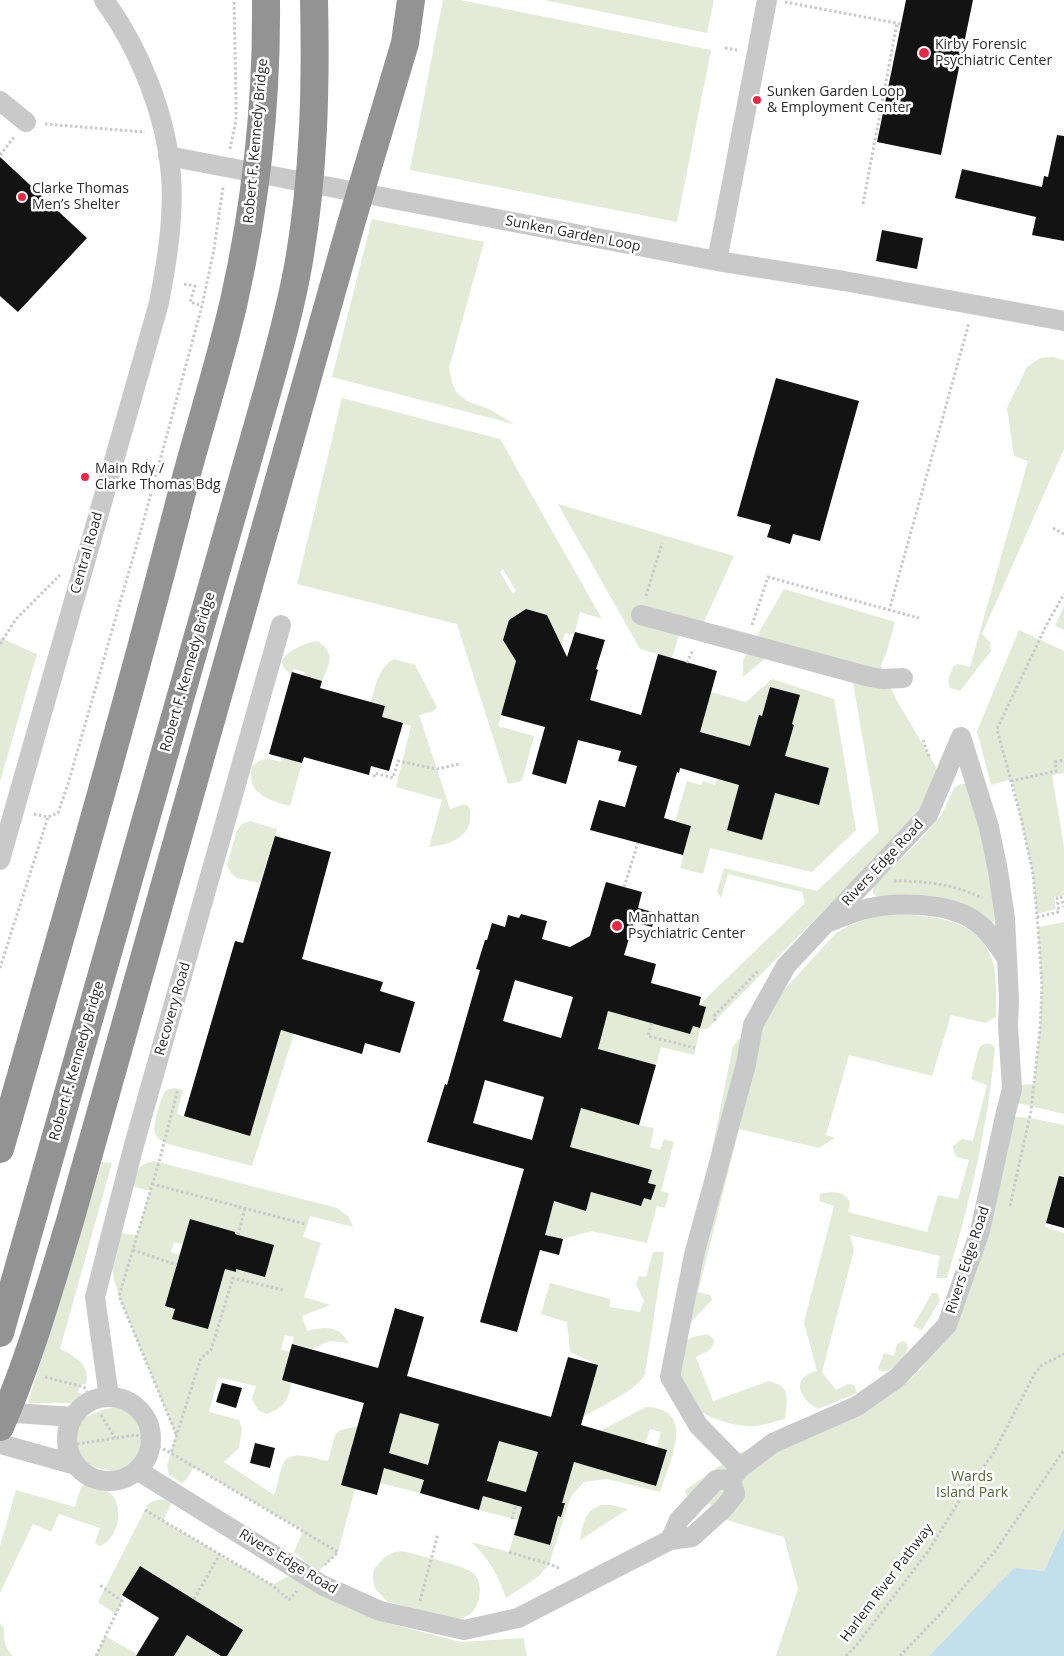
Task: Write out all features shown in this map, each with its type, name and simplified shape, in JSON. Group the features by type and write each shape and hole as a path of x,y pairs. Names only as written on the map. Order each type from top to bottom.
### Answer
{"highway":[{"name":"Robert F. Kennedy Bridge","path":"0,1149 142,648 233,303 245,248 255,187 264,75 266,0"},
{"name":"Robert F. Kennedy Bridge","path":"0,1333 268,392 289,311 299,262 312,161 316,59 314,0"},
{"path":"0,1427 10,1405 37,1329 70,1221 350,227 405,43 411,0"}],"street":[{"name":"Central Road","path":"0,860 158,303 171,226 171,183 164,133 146,76 133,45 104,0"},
{"path":"717,261 775,1"},
{"path":"0,101 26,122"},
{"name":"Sunken Garden Loop","path":"168,156 717,261 844,281 1064,321"},
{"path":"643,609 700,631 870,677 882,679 903,678"},
{"name":"Recovery Road","path":"101,1399 96,1297 134,1145 281,625"},
{"name":"Rivers Edge Road","path":"137,1470 322,1585 380,1611 464,1630 518,1618 670,1540 692,1537 724,1508 735,1494 736,1474 772,1443 857,1406 897,1378 947,1325 980,1231 1012,1090 1005,918 991,836 961,737 928,815 826,923"},
{"name":"Rivers Edge Road","path":"826,923 862,910 892,905 940,908 957,912 974,921 993,938 1007,959"},
{"path":"736,1474 698,1425 670,1377 694,1255 746,1064 753,1025 786,966 826,923"},
{"path":"115,1397 128,1401 140,1410 148,1421 151,1435 150,1449 144,1462 137,1470 122,1479 109,1481 95,1479 83,1473 68,1450 66,1436 73,1417 82,1407 101,1399 115,1397"},
{"path":"0,1412 73,1417"},
{"path":"0,1444 76,1465"}],"path":[{"path":"229,156 236,120 234,0"},
{"path":"775,1 899,23 863,204"},
{"path":"965,40 1009,48"},
{"path":"26,122 126,132 164,133"},
{"path":"15,808 48,818 58,813 68,784 144,519 202,306 214,249 224,183"},
{"path":"184,284 194,286 190,302 202,306"},
{"path":"888,611 974,305"},
{"path":"1053,528 1064,534"},
{"path":"643,609 662,543"},
{"path":"0,644 16,619 63,572"},
{"path":"751,630 768,577 919,618"},
{"path":"997,729 1046,624 1064,594"},
{"path":"687,662 700,631"},
{"path":"1011,781 1056,771 1055,762 1064,760"},
{"path":"374,777 375,773 393,778 398,761 437,769 459,764"},
{"path":"0,968 48,818"},
{"path":"624,887 638,842"},
{"path":"1038,917 1059,912 1057,898 1061,897 1064,907"},
{"path":"652,1023 648,1036 695,1048"},
{"path":"176,1435 119,1296 178,1089"},
{"path":"152,1184 305,1224"},
{"path":"238,1235 244,1208"},
{"path":"133,1250 177,1265"},
{"path":"172,1452 201,1358 211,1350 233,1278 283,1290"},
{"name":"Harlem River Pathway","path":"846,1656 866,1633 929,1550 964,1493 993,1454 1035,1373 1042,1365 1064,1354"},
{"path":"37,1375 84,1388 101,1399 115,1438"},
{"path":"67,1443 72,1445 136,1435 172,1452 338,1552"},
{"path":"900,1656 942,1612 996,1550 1064,1450"},
{"path":"512,1519 516,1505"},
{"path":"415,1619 438,1534"},
{"path":"510,1552 561,1569"},
{"path":"194,1599 220,1554"},
{"path":"96,1656 122,1601 98,1584"}],"green space":[{"path":"443,0 460,0 711,50 677,222 410,170"},
{"path":"544,0 714,0 707,33"},
{"path":"372,219 484,242 449,368 452,383 457,393 467,401 489,409 514,424 332,377"},
{"path":"1053,357 1064,360 1064,449 982,634 990,642 991,651 960,691 950,688 948,680 953,667 958,664 970,667 1028,461 1014,456 1007,408 1027,367 1040,358"},
{"path":"342,398 500,439 602,619 580,612 574,635 565,633 553,679 512,675 498,726 534,736 522,781 508,784 457,624 297,584","holes":["503,569 516,591 513,594 500,572","526,609 546,615 556,633 550,653 532,662 514,657 503,640 509,620"]},
{"path":"558,504 734,556 702,626 683,622 672,658 640,649"},
{"path":"784,589 895,622 881,665 896,699 937,769 932,795 915,818 715,1021 707,1029 700,1029 694,1055 661,1047 656,1065 611,1052 595,1057 608,1011 690,1034 693,1026 700,1028 706,1007 699,1005 805,903 802,892 728,874 721,898 717,892 724,868 817,891 879,832 853,683 767,657 743,677 743,660"},
{"path":"1064,606 1064,630 1055,626"},
{"path":"1019,630 1064,651 1064,773 1052,775 1064,847 1064,895 1054,897 1056,909 1037,914 1033,874 1012,779 991,785 977,731"},
{"path":"0,638 37,654 0,782"},
{"path":"317,641 327,650 330,659 322,681 304,676 305,672 294,669 292,674 285,669 282,663 289,653 303,645"},
{"path":"394,659 415,665 437,707 434,711 419,715 450,809 465,804 469,807 469,825 466,831 460,837 446,844 429,847 442,800 396,787 411,726 382,717 385,706 371,702 381,672"},
{"path":"772,679 834,699 856,830 812,872 710,848 703,874 680,868 691,826 675,821 687,781 701,785 703,781 715,785 717,779 739,785 761,839 775,793 819,805 829,768 785,756 800,695 770,687 762,716 760,715 750,746 691,729 711,692 746,702"},
{"path":"282,757 302,763 290,806 260,794 252,783 252,766 266,759 280,762"},
{"path":"960,784 967,784 973,791 997,919 992,923 877,897 873,893 873,887 921,839 942,814 954,788"},
{"path":"250,821 277,829 260,883 237,878 231,873 227,865 237,830 242,824"},
{"path":"901,914 930,917 958,924 970,930 980,939 988,951 994,966 996,1017 985,1023 951,1015 932,1076 849,1055 826,1135 835,1138 819,1148 739,1129 698,1292 710,1295 712,1300 690,1323 689,1263 733,1046 836,933 867,919"},
{"path":"1064,922 1064,1114 1010,1101 1013,1085 1034,1084 1040,1029 1042,986 1038,927"},
{"path":"281,1030 294,1034 252,1166 168,1144 156,1136 155,1128 159,1105 166,1090 174,1088 183,1090 177,1114 250,1135"},
{"path":"988,1043 995,1047 983,1135 963,1221 947,1278 936,1278 940,1256 850,1235 854,1250 822,1372 836,1390 848,1384 854,1385 857,1393 818,1409 802,1395 800,1385 805,1376 817,1371 804,1322 834,1206 819,1201 820,1194 831,1192 843,1194 849,1202 848,1212 927,1232 938,1195 958,1199 969,1160 957,1157 953,1146 962,1139 973,1141 987,1085 971,1079 979,1048"},
{"path":"583,1100 639,1125 654,1128 650,1147 660,1150 664,1139 674,1142 661,1191 669,1193 665,1208 657,1206 647,1243 591,1231 542,1245 559,1183 586,1210 591,1192 641,1206 644,1198 652,1200 656,1185 648,1183 651,1170 570,1147"},
{"name":"Wards Island Park","path":"1008,1116 1030,1118 1064,1125 1064,1176 1060,1175 1045,1227 1064,1233 1064,1528 1044,1571 1014,1569 929,1656 776,1656 798,1589 784,1537 720,1518 718,1507 687,1497 685,1490 739,1453 882,1398 907,1382 920,1370 928,1358"},
{"path":"154,1161 337,1208 349,1217 353,1227 310,1216 303,1237 321,1243 304,1297 330,1305 302,1316 307,1331 331,1328 341,1333 349,1344 330,1342 313,1349 292,1344 294,1337 285,1335 281,1349 290,1352 291,1380 288,1397 283,1404 267,1414 258,1410 252,1399 256,1386 218,1377 209,1412 239,1420 242,1429 239,1448 224,1462 274,1495 286,1459 297,1455 328,1461 335,1435 340,1430 358,1426 341,1485 355,1489 338,1552 318,1572 294,1552 303,1531 194,1467 187,1479 182,1483 169,1475 167,1465 176,1435 119,1296 112,1265 120,1233 137,1235 150,1191 132,1186 138,1169","holes":["190,1219 235,1232 236,1269 235,1272 225,1269 208,1329 172,1319 175,1309 180,1255 171,1252 174,1242 183,1244"]},
{"path":"102,1162 112,1163 60,1349 76,1358 84,1366 87,1377 86,1384 80,1384 78,1393 82,1394 70,1403 28,1403"},
{"path":"653,1252 664,1252 645,1374 627,1392 583,1417 598,1365 570,1352 567,1322 541,1314 550,1283 610,1299 610,1307 640,1312 644,1301 636,1284 639,1276 646,1277"},
{"path":"932,1293 937,1293 940,1300 922,1330 913,1326"},
{"path":"707,1334 714,1339 713,1346 696,1357 713,1401 769,1381 780,1385 785,1390 787,1399 785,1419 757,1426 731,1424 688,1405 677,1374 686,1340"},
{"path":"904,1341 908,1349 904,1357 889,1371 880,1371 878,1368 884,1353 894,1356 897,1344"},
{"path":"115,1407 133,1413 142,1423 144,1436 138,1460 128,1468 115,1471 84,1465 76,1457 72,1440 73,1432 82,1420 90,1415"},
{"path":"646,1407 662,1410 671,1417 676,1427 673,1453 660,1492 607,1479 584,1482 571,1496 549,1564 539,1576 506,1598 492,1567 471,1542 509,1552 514,1535 550,1544 574,1462 656,1485 666,1450 657,1447 661,1432 650,1429 645,1444 600,1431"},
{"path":"400,1413 439,1424 420,1493 380,1483 384,1468 397,1472 389,1453"},
{"path":"489,1438 538,1452 518,1520 479,1510 492,1466"},
{"path":"85,1484 106,1490 115,1500 118,1507 118,1523 111,1537 100,1546 95,1543 100,1528 59,1514 51,1532 33,1524 0,1593 0,1546 16,1490 75,1507 81,1487"},
{"path":"166,1499 172,1502 163,1521 272,1585 289,1576 376,1620 461,1642 523,1638 527,1656 227,1656 243,1630 140,1566 122,1595 122,1601 116,1614 98,1602 148,1504 156,1500"},
{"path":"602,1505 628,1509 580,1540 585,1518 591,1511"},
{"path":"403,1551 450,1563 473,1573 478,1579 480,1594 472,1612 463,1618 455,1620 388,1602 375,1588 374,1569 386,1556"},
{"path":"0,1624 4,1627 6,1646 13,1656 0,1656"},
{"path":"187,1635 221,1656 174,1656"},
{"path":"105,1636 137,1654 136,1656 96,1656"}],"water":[{"path":"1064,1528 1064,1656 929,1656 1014,1568 1044,1571"}],"building":[{"path":"906,0 973,0 941,155 877,142"},
{"path":"1057,135 1064,136 1064,241 1032,235 1036,217 955,198 962,169 1042,187 1044,176 1048,177"},
{"name":"Clarke Thomas Men’s Shelter","path":"0,157 87,238 18,312 0,296"},
{"path":"882,230 923,238 917,269 876,261"},
{"path":"776,378 859,401 820,541 793,534 790,544 767,537 771,525 737,516"},
{"path":"526,609 547,615 567,657 575,632 605,640 596,669 598,670 590,700 641,715 658,654 700,666 717,671 700,732 750,746 759,715 762,716 770,687 800,695 785,756 829,768 819,805 775,793 762,840 727,830 739,785 680,768 679,773 677,772 664,818 691,826 683,855 590,830 599,800 625,807 637,766 618,761 621,751 578,740 566,784 532,774 545,727 501,715 516,661 503,640 509,620"},
{"path":"292,672 322,681 320,688 385,706 382,717 403,723 389,771 371,766 369,775 304,757 302,763 269,754"},
{"path":"275,836 331,852 302,959 383,982 380,991 415,1002 400,1053 365,1043 362,1054 281,1030 250,1136 184,1116 235,941 243,943"},
{"path":"606,882 642,892 638,908 656,913 652,927 634,922 624,955 656,964 651,983 701,997 699,1005 706,1007 700,1028 693,1026 690,1034 608,1011 598,1049 656,1065 639,1125 581,1108 570,1147 652,1170 648,1183 656,1185 651,1200 644,1198 641,1206 591,1192 586,1211 554,1201 545,1235 563,1239 559,1255 540,1250 517,1332 480,1322 524,1169 427,1142 445,1084 447,1085 480,970 476,969 492,923 505,927 508,915 519,918 521,914 547,921 542,939 570,947 590,936","holes":["515,980 573,997 561,1038 503,1021","485,1080 544,1097 532,1140 473,1123"]},
{"path":"1059,1176 1064,1177 1064,1228 1046,1223"},
{"path":"190,1219 274,1245 265,1277 236,1269 236,1272 225,1269 208,1329 172,1319 175,1309 165,1306"},
{"path":"395,1308 424,1317 407,1376 551,1417 568,1357 598,1365 581,1425 667,1450 656,1486 574,1462 562,1503 565,1503 561,1517 558,1516 550,1545 514,1535 522,1507 483,1496 479,1510 420,1493 424,1480 384,1468 377,1495 341,1485 364,1403 282,1380 292,1344 378,1368","holes":["400,1413 439,1424 428,1465 389,1453","499,1441 538,1452 526,1492 487,1481"]},
{"path":"222,1383 242,1388 236,1408 216,1402"},
{"path":"255,1443 275,1448 270,1468 250,1463"},
{"path":"140,1566 243,1630 227,1656 221,1656 187,1635 174,1656 136,1656 159,1618 122,1595"}],"place":[{"name":"Kirby Forensic Psychiatric Center","path":"924,53"},
{"name":"Sunken Garden Loop & Employment Center","path":"757,100"},
{"name":"Clarke Thomas Men’s Shelter","path":"22,197"},
{"name":"Main Rdy / Clarke Thomas Bdg","path":"85,477"},
{"name":"Manhattan Psychiatric Center","path":"617,926"}]}
